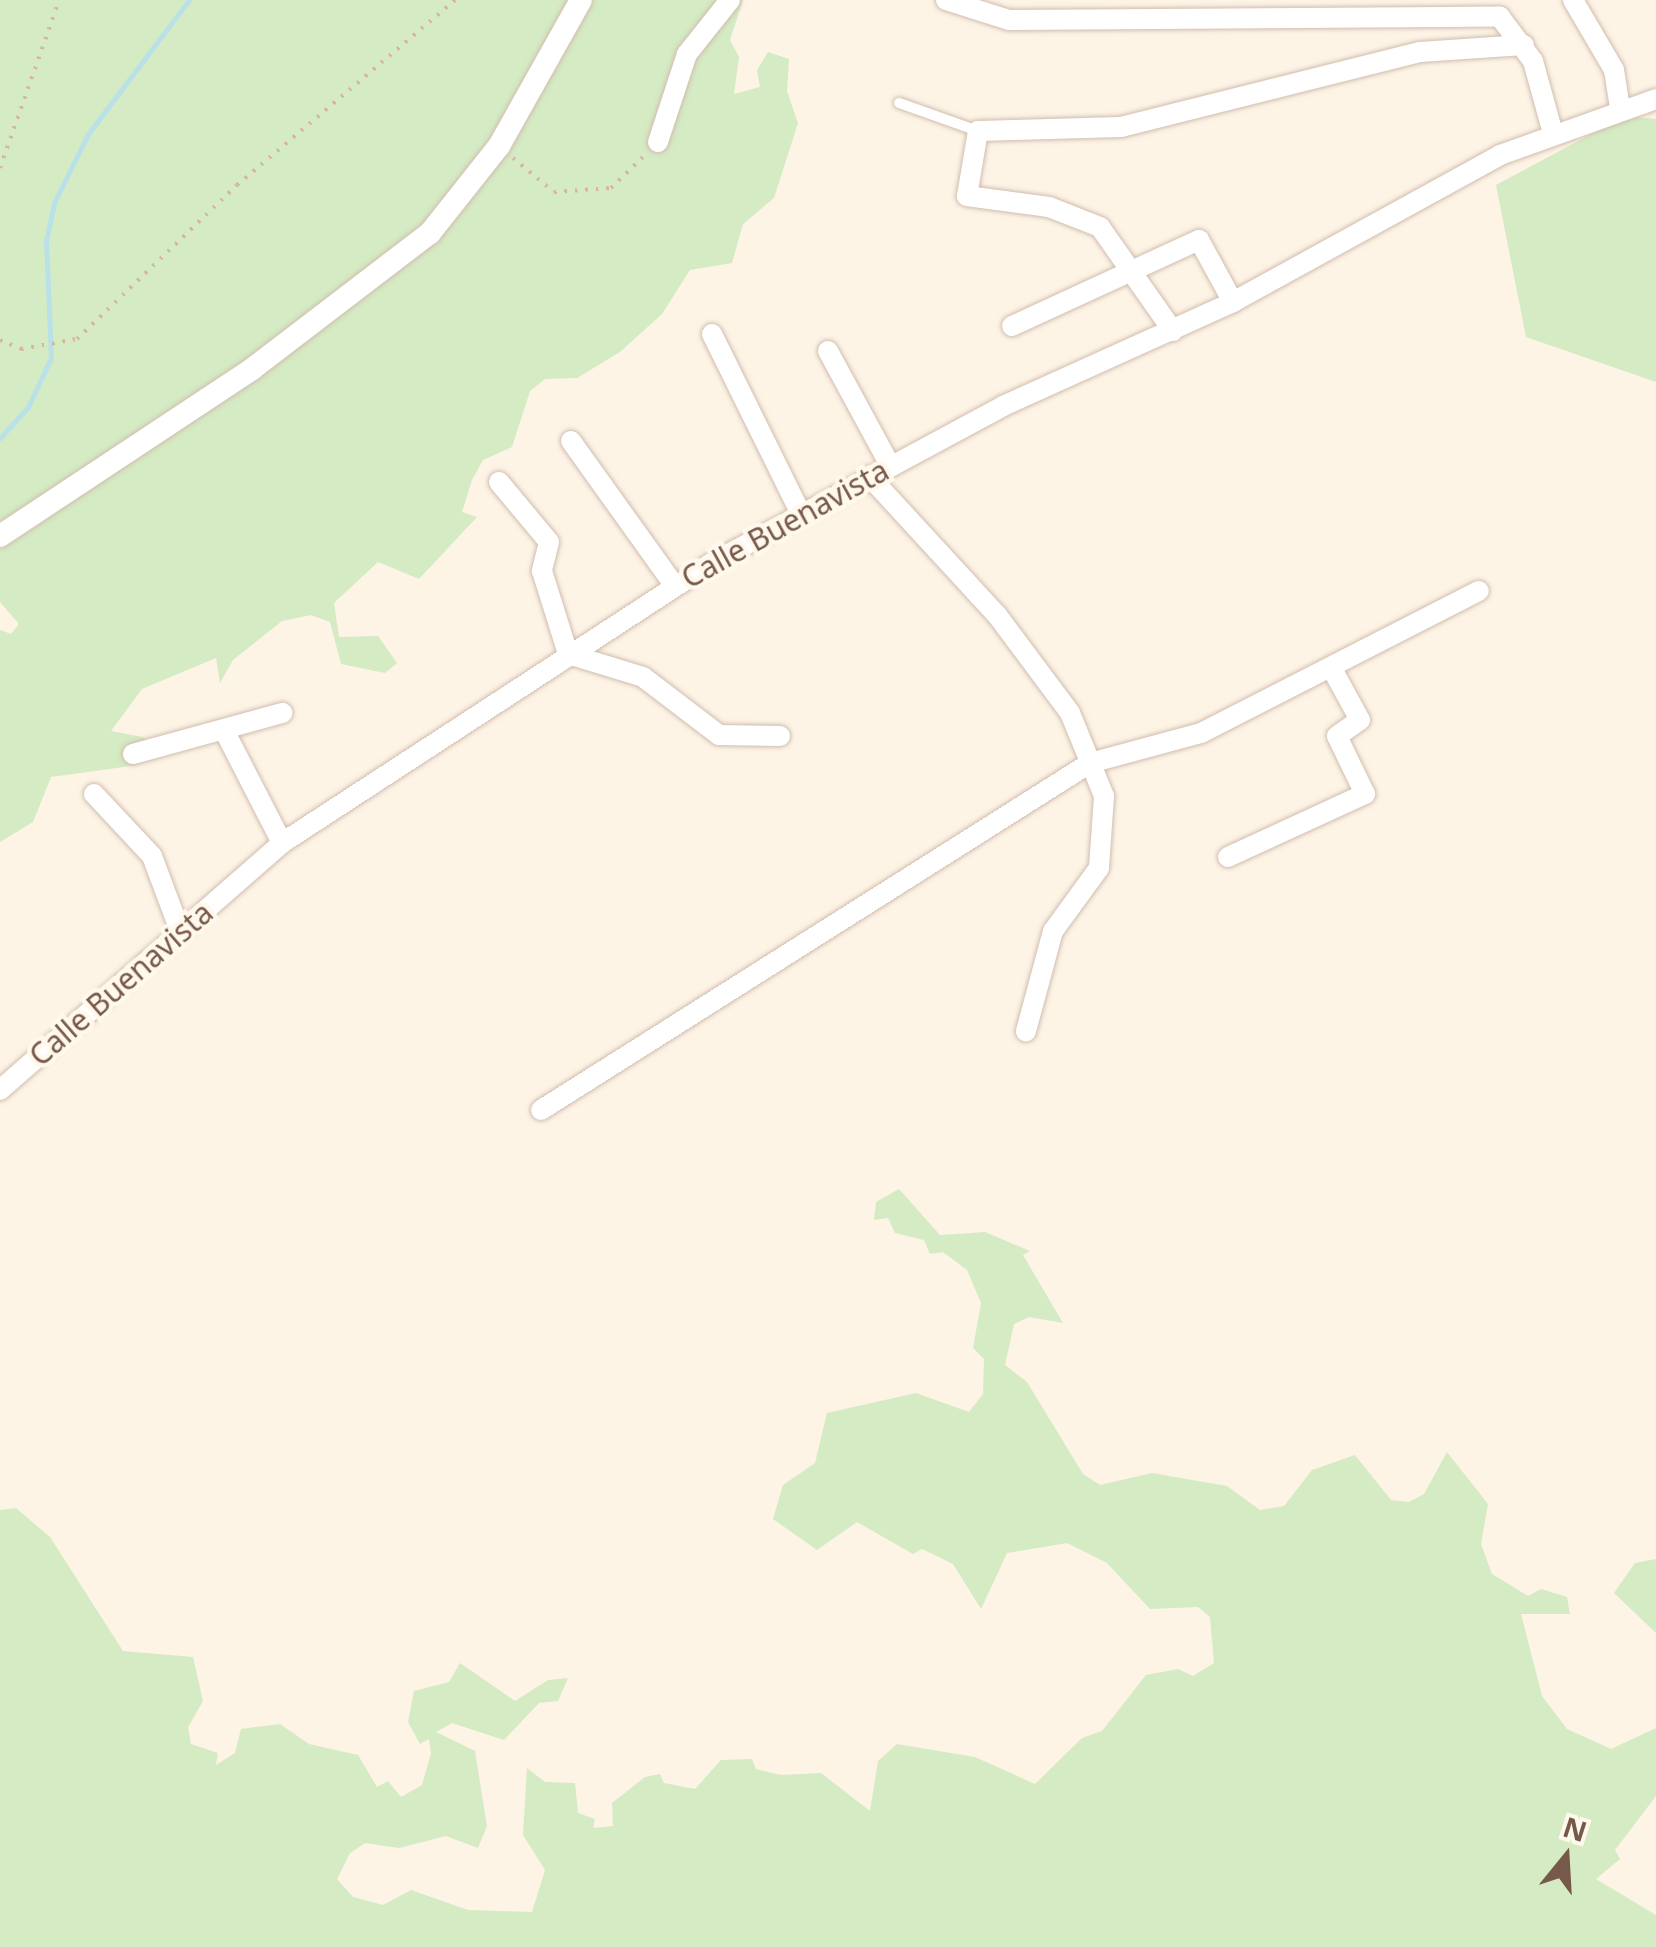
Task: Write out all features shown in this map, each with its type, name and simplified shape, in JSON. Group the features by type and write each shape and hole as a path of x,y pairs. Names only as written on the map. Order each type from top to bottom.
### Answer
{"street":[{"path":"0,536 252,368 430,232 499,146 581,0"},
{"path":"658,142 687,54 730,0"},
{"path":"946,0 1009,20 1467,12 1500,17 1524,45 1552,130"},
{"path":"1573,0 1614,70 1620,108"},
{"path":"1172,331 1100,227 1049,206 967,196 978,132 1121,127 1420,52 1524,45"},
{"name":"Calle Buenavista","path":"0,1090 282,843 675,586 800,512 890,465 1233,302 1552,130 1656,100"},
{"path":"1012,326 1135,273 1199,240 1233,302"},
{"path":"712,334 800,512"},
{"path":"828,352 890,465"},
{"path":"571,441 675,586"},
{"path":"869,476 997,615 1070,713 1104,796 1099,868 1053,931 1026,1031"},
{"path":"499,482 549,542 542,571 568,654 643,676 718,735 780,736"},
{"path":"541,1110 1090,763 1202,734 1479,591"},
{"path":"1228,857 1365,794 1337,736 1360,720 1331,667"},
{"path":"134,754 282,713"},
{"path":"224,732 282,843"},
{"path":"94,794 152,856 180,931"}],"lane":[{"path":"900,102 978,132"}],"path":[{"path":"0,168 59,0"},
{"path":"0,340 40,348 62,347 236,185 455,0"},
{"path":"499,146 554,192 611,188 658,142"}],"green space":[{"path":"0,0 743,0 730,40 739,57 734,94 760,87 757,70 768,52 789,59 787,91 798,123 774,198 743,224 732,263 690,270 662,314 620,352 577,378 545,379 530,391 512,447 483,460 472,480 462,512 477,517 419,579 378,562 334,603 339,637 378,636 397,663 385,673 341,664 330,622 311,615 282,621 233,660 220,683 216,658 142,689 111,731 143,737 154,747 138,765 51,777 33,822 0,842 0,630 11,634 19,624 0,602"},
{"path":"1625,116 1656,119 1656,382 1526,337 1496,185"},
{"path":"899,1189 940,1235 985,1232 1030,1251 1023,1255 1063,1323 1029,1317 1014,1324 1005,1365 1027,1382 1083,1474 1100,1485 1152,1473 1227,1486 1260,1510 1284,1506 1312,1470 1355,1455 1391,1500 1409,1502 1424,1494 1447,1452 1488,1504 1481,1544 1492,1574 1528,1596 1541,1589 1567,1597 1570,1614 1521,1614 1542,1696 1567,1729 1611,1749 1656,1728 1656,1796 1615,1850 1620,1859 1596,1879 1656,1915 1656,1947 0,1947 0,1510 16,1508 50,1537 123,1651 193,1657 203,1701 188,1727 191,1744 218,1753 216,1765 235,1753 241,1729 280,1724 309,1744 358,1755 377,1787 388,1781 401,1797 422,1785 431,1753 429,1739 420,1744 408,1722 414,1691 449,1682 460,1663 515,1701 548,1680 568,1678 558,1701 539,1703 504,1740 452,1723 436,1732 475,1751 487,1826 478,1848 446,1836 399,1848 365,1843 350,1853 337,1879 353,1897 383,1905 411,1890 468,1910 532,1912 545,1870 523,1835 527,1768 545,1782 575,1783 578,1813 595,1819 593,1828 613,1826 612,1803 645,1777 660,1774 664,1783 695,1789 721,1760 752,1759 756,1769 781,1775 821,1773 870,1811 878,1761 897,1744 975,1757 1035,1784 1082,1738 1102,1731 1146,1675 1178,1669 1193,1676 1214,1663 1210,1617 1198,1607 1150,1609 1107,1563 1067,1543 1007,1553 981,1609 953,1564 922,1549 913,1554 857,1522 817,1550 773,1519 783,1485 815,1463 827,1413 916,1393 969,1412 983,1394 984,1359 973,1348 981,1303 967,1270 943,1252 930,1254 924,1240 895,1233 888,1218 874,1220 876,1202"},
{"path":"1656,1559 1656,1633 1614,1593 1635,1563"}],"waterway":[{"path":"0,438 28,407 51,358 46,241 54,203 88,134 189,0"}]}
